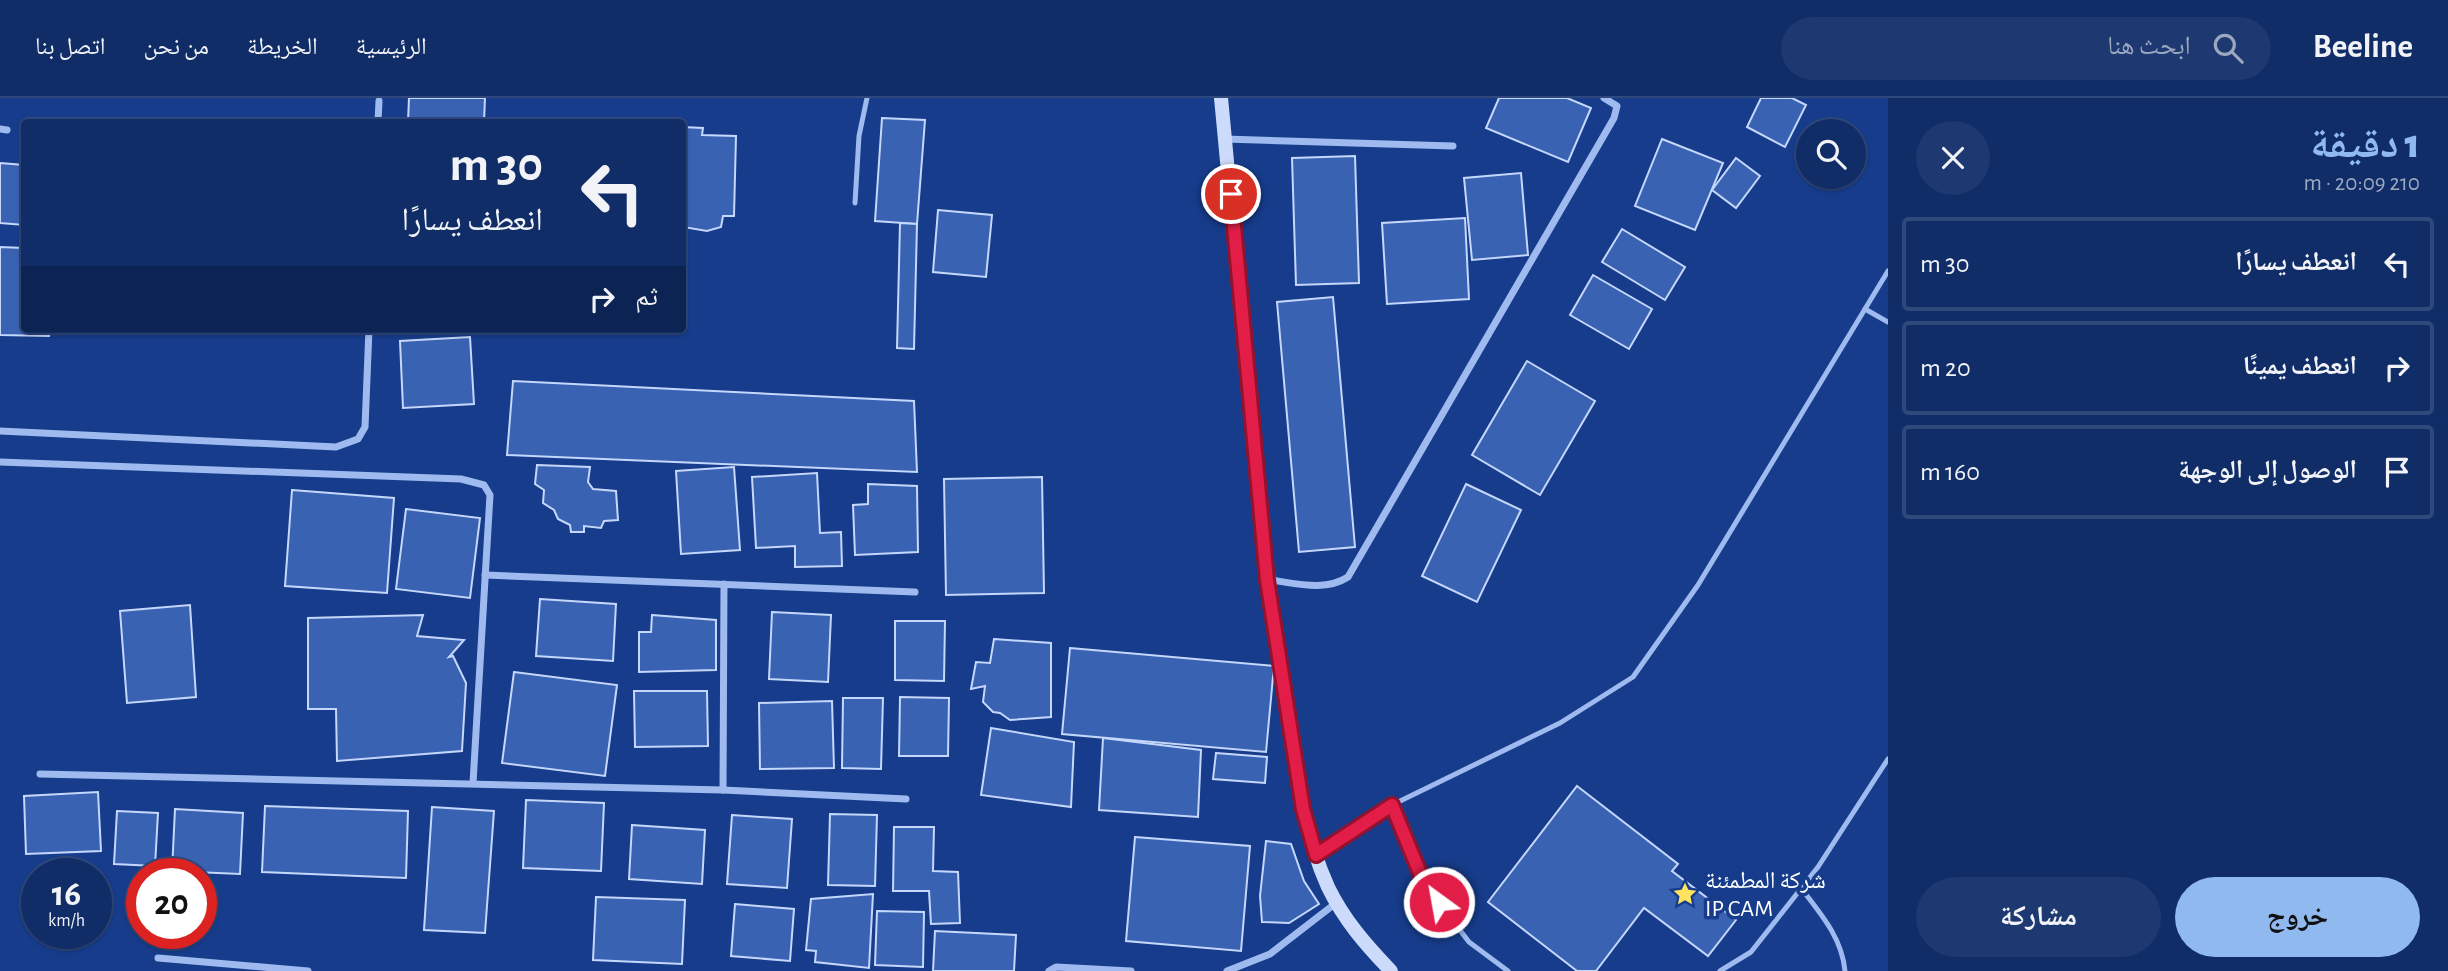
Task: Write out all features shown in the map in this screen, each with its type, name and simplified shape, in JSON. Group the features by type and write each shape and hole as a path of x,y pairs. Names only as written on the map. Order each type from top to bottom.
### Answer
{"main road":[{"path":"1222,98 1267,580 1303,809 1316,855 1336,903 1363,942 1391,971"}],"street":[{"path":"1267,580 1324,586 1337,584 1348,577 1614,118 1617,106 1604,98"},
{"path":"378,119 379,101"},
{"path":"1225,139 1454,146"},
{"path":"0,431 336,447 358,439 365,427 369,333"},
{"path":"0,462 474,481 484,485 490,495 473,783"},
{"path":"485,575 915,593"},
{"path":"723,790 724,584"},
{"path":"40,774 723,790 906,799"},
{"path":"1227,971 1270,954 1336,903"},
{"path":"158,958 309,971"},
{"path":"1049,971 1056,967 1131,971"}],"lane":[{"path":"855,203 859,136 867,98"},
{"path":"1316,855 1392,805 1560,723 1633,677 1698,585 1888,271"},
{"path":"1865,309 1888,322"},
{"path":"1720,971 1751,952 1801,888 1888,759"},
{"path":"1392,805 1424,883 1469,942 1508,971"},
{"path":"1801,888 1827,921 1844,952 1845,971"}],"building":[{"path":"409,98 485,98 484,119 408,119"},
{"path":"1499,98 1567,98 1591,108 1568,162 1486,128"},
{"path":"1761,98 1792,98 1806,105 1799,119 1796,119 1796,125 1785,147 1747,127"},
{"path":"882,118 925,120 917,224 875,221"},
{"path":"686,127 703,128 702,135 736,136 734,216 723,216 721,227 707,231 686,228"},
{"path":"1662,139 1723,163 1695,230 1635,206"},
{"path":"1355,156 1359,283 1296,285 1292,158"},
{"path":"1736,158 1760,176 1736,208 1712,190"},
{"path":"0,163 21,165 21,225 0,223"},
{"path":"1521,173 1528,255 1472,260 1464,178"},
{"path":"938,210 992,215 986,277 933,272"},
{"path":"1465,218 1469,299 1387,304 1382,223"},
{"path":"900,223 917,224 914,349 897,348"},
{"path":"1622,229 1685,267 1665,300 1602,262"},
{"path":"0,247 21,248 21,333 49,333 49,336 0,335"},
{"path":"1593,275 1652,309 1629,349 1570,315"},
{"path":"1333,297 1355,547 1299,552 1277,302"},
{"path":"470,337 474,404 403,408 400,341"},
{"path":"1527,361 1595,401 1540,495 1472,455"},
{"path":"513,381 914,401 917,472 507,455"},
{"path":"537,465 590,467 588,482 593,489 616,491 618,520 604,521 601,528 584,526 584,532 571,532 570,525 558,519 554,510 543,503 544,490 535,484"},
{"path":"734,467 740,550 681,554 676,471"},
{"path":"817,473 820,533 841,532 842,566 795,567 795,546 756,548 752,477"},
{"path":"1042,477 1044,593 946,595 944,479"},
{"path":"868,484 917,486 918,552 855,555 853,505 868,504"},
{"path":"1466,484 1521,510 1477,602 1422,576"},
{"path":"292,490 394,498 387,593 285,586"},
{"path":"406,509 480,518 470,598 396,589"},
{"path":"540,599 616,604 613,661 536,656"},
{"path":"190,605 196,697 127,703 120,611"},
{"path":"772,612 831,615 828,682 769,679"},
{"path":"423,615 417,636 464,640 449,657 453,656 466,683 462,751 337,761 336,709 308,709 308,618"},
{"path":"652,615 716,620 716,670 639,672 639,632 651,632"},
{"path":"895,621 945,621 944,681 895,680"},
{"path":"994,639 1051,643 1051,717 1010,720 993,712 983,702 985,686 971,689 976,662 990,663"},
{"path":"1070,648 1274,666 1266,752 1062,734"},
{"path":"514,672 617,685 605,776 502,763"},
{"path":"634,691 707,691 708,746 635,747"},
{"path":"900,697 949,698 948,756 899,756"},
{"path":"843,698 883,698 881,769 842,768"},
{"path":"832,701 834,768 760,769 759,703"},
{"path":"991,728 1074,742 1071,807 981,795"},
{"path":"1103,738 1201,750 1198,817 1099,810"},
{"path":"1216,753 1267,757 1265,783 1213,779"},
{"path":"1577,786 1678,864 1672,871 1736,920 1708,956 1644,908 1596,971 1577,971 1488,902"},
{"path":"98,792 101,851 26,854 24,796"},
{"path":"526,800 604,803 601,871 523,868"},
{"path":"265,806 408,811 406,878 262,872"},
{"path":"432,807 494,811 485,933 424,930"},
{"path":"175,809 243,813 240,874 217,873 217,858 173,858"},
{"path":"117,811 158,813 155,858 126,858 126,865 114,864"},
{"path":"830,814 877,815 875,886 828,885"},
{"path":"732,815 792,819 787,888 727,884"},
{"path":"632,825 705,830 702,884 629,879"},
{"path":"894,827 934,827 933,871 958,872 960,923 931,924 929,891 893,891"},
{"path":"1135,837 1250,846 1241,951 1126,941"},
{"path":"1266,841 1291,844 1304,881 1319,904 1289,923 1262,922 1260,896"},
{"path":"873,894 869,968 815,962 816,951 806,950 811,899"},
{"path":"596,897 685,900 682,964 593,960"},
{"path":"735,904 794,909 790,961 731,956"},
{"path":"877,911 924,912 923,967 875,965"},
{"path":"935,931 1016,935 1014,971 933,971"}],"place":[{"name":"شركة المطمئنة IP CAM","path":"1685,894"}],"route":[{"path":"1231,194 1267,580 1303,809 1316,855 1392,805 1424,883 1439,902"}]}
